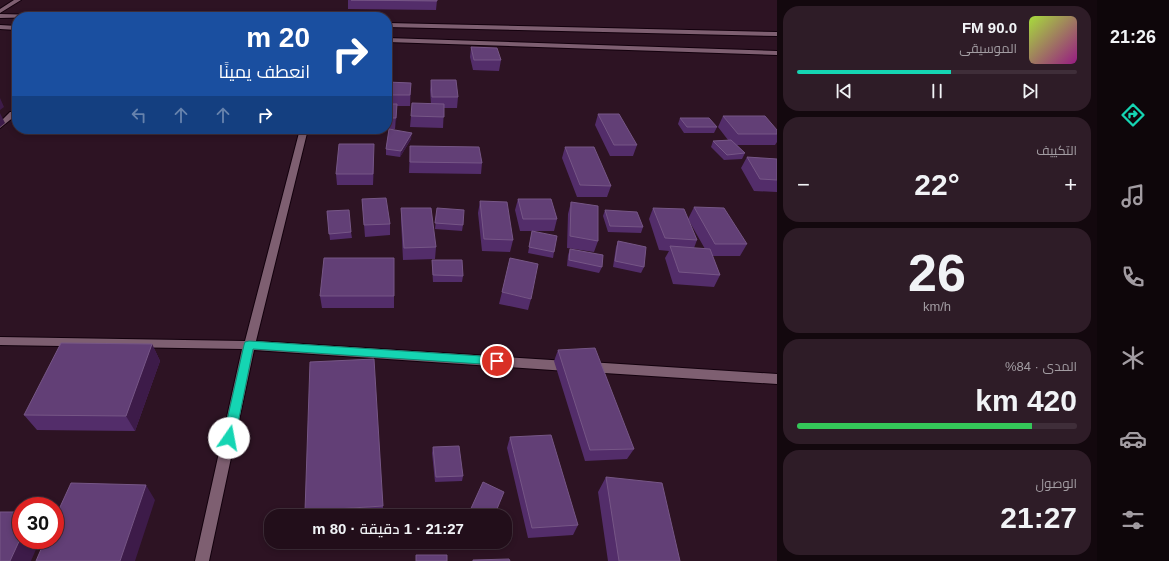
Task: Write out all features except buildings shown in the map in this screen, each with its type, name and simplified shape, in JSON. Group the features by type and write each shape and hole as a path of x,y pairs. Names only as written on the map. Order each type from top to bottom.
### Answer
{"street":[{"path":"0,11 18,0"},
{"path":"0,16 12,16"},
{"path":"392,25 777,34"},
{"path":"0,27 12,28"},
{"path":"392,40 777,53"},
{"path":"0,126 12,115"},
{"path":"202,561 249,345 303,134"},
{"path":"0,341 249,345 777,379"}],"route":[{"path":"229,438 249,345 497,361"}]}
